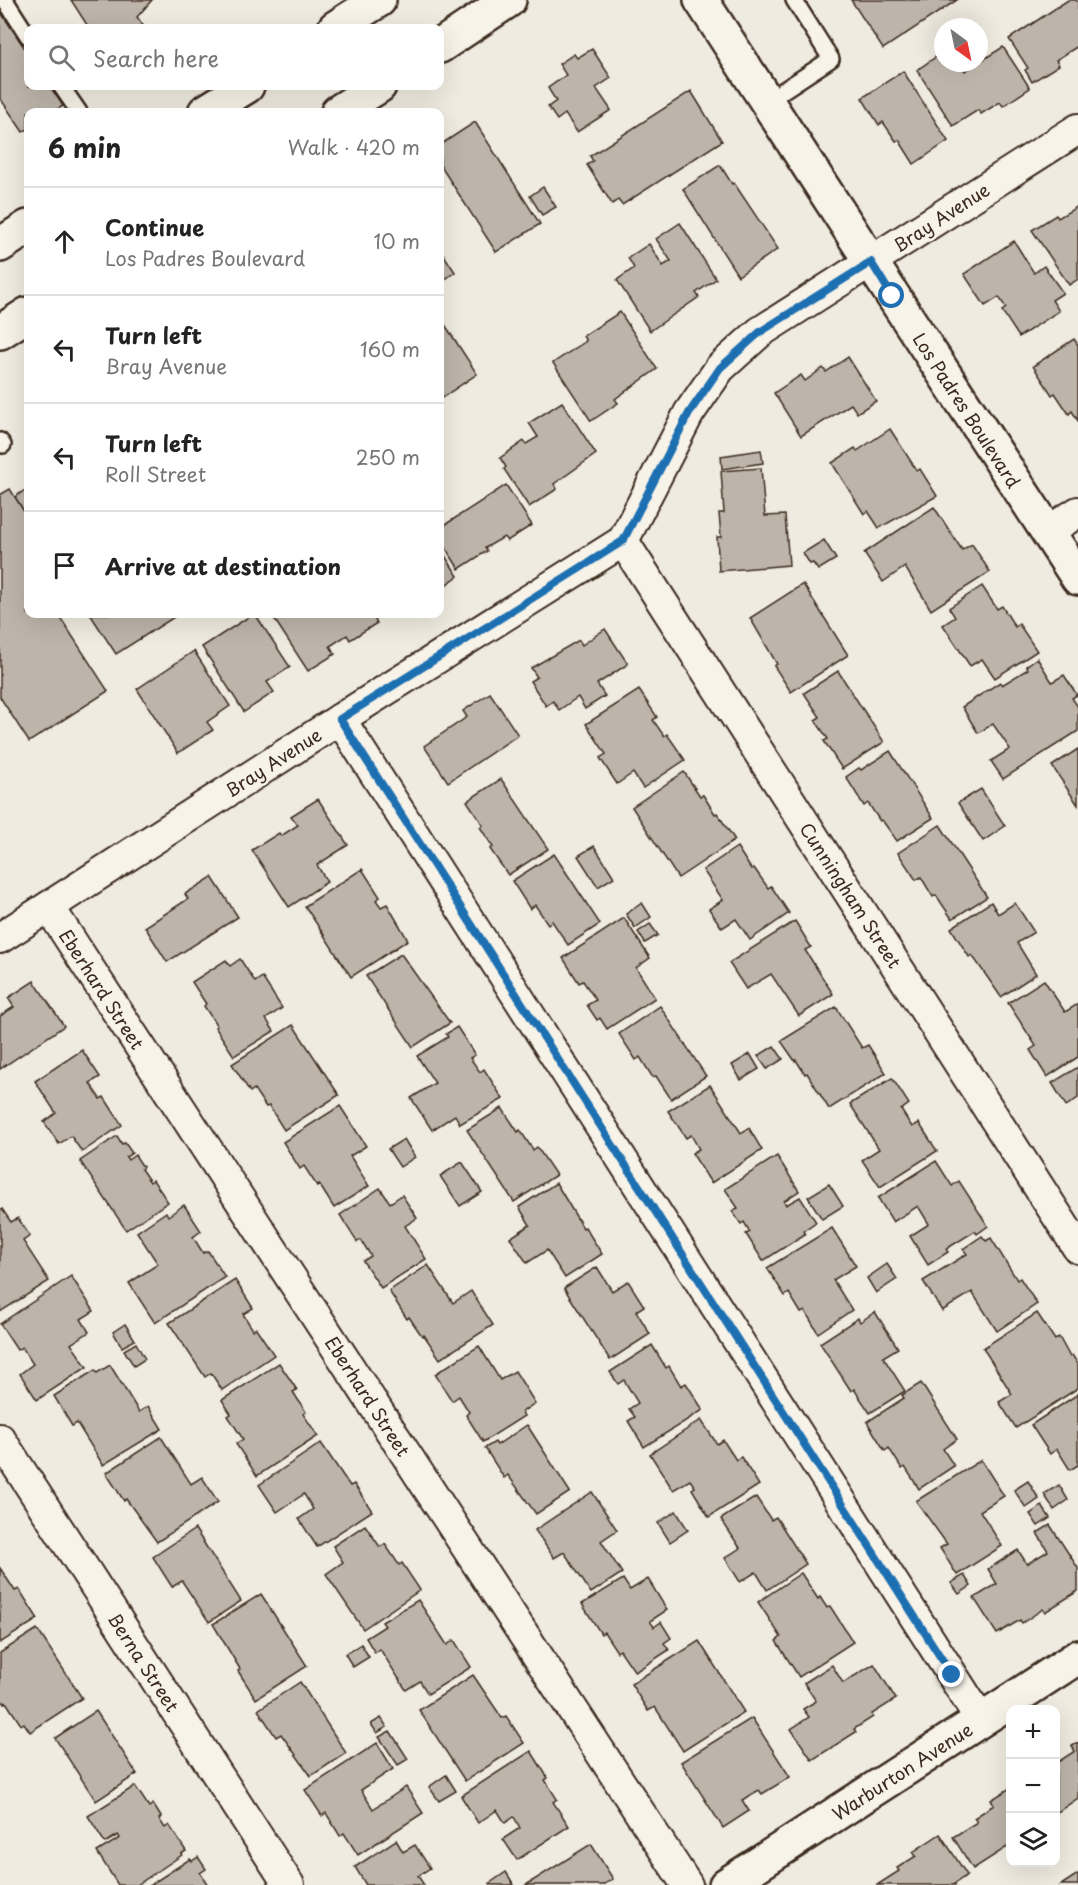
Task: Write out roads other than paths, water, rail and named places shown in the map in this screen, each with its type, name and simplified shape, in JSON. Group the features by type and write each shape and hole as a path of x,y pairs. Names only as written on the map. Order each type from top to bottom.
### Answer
{"street":[{"path":"341,24 379,0"},
{"path":"444,43 509,0"},
{"name":"Los Padres Boulevard","path":"701,0 1078,578"},
{"path":"211,108 241,90"},
{"path":"344,108 373,90"},
{"name":"Bray Avenue","path":"0,938 340,719 623,541 689,413 720,368 760,332 1078,129"},
{"path":"0,332 24,317"},
{"path":"1047,532 1078,512"},
{"name":"Cunningham Street","path":"623,541 1078,1248"},
{"path":"340,719 981,1720"},
{"name":"Eberhard Street","path":"49,907 687,1885"},
{"name":"Berna Street","path":"0,1439 289,1885"},
{"name":"Warburton Avenue","path":"726,1885 1078,1657"}],"lane":[{"path":"5,0 24,30"},
{"path":"767,101 831,59 794,0"},
{"path":"65,90 76,108"}]}
